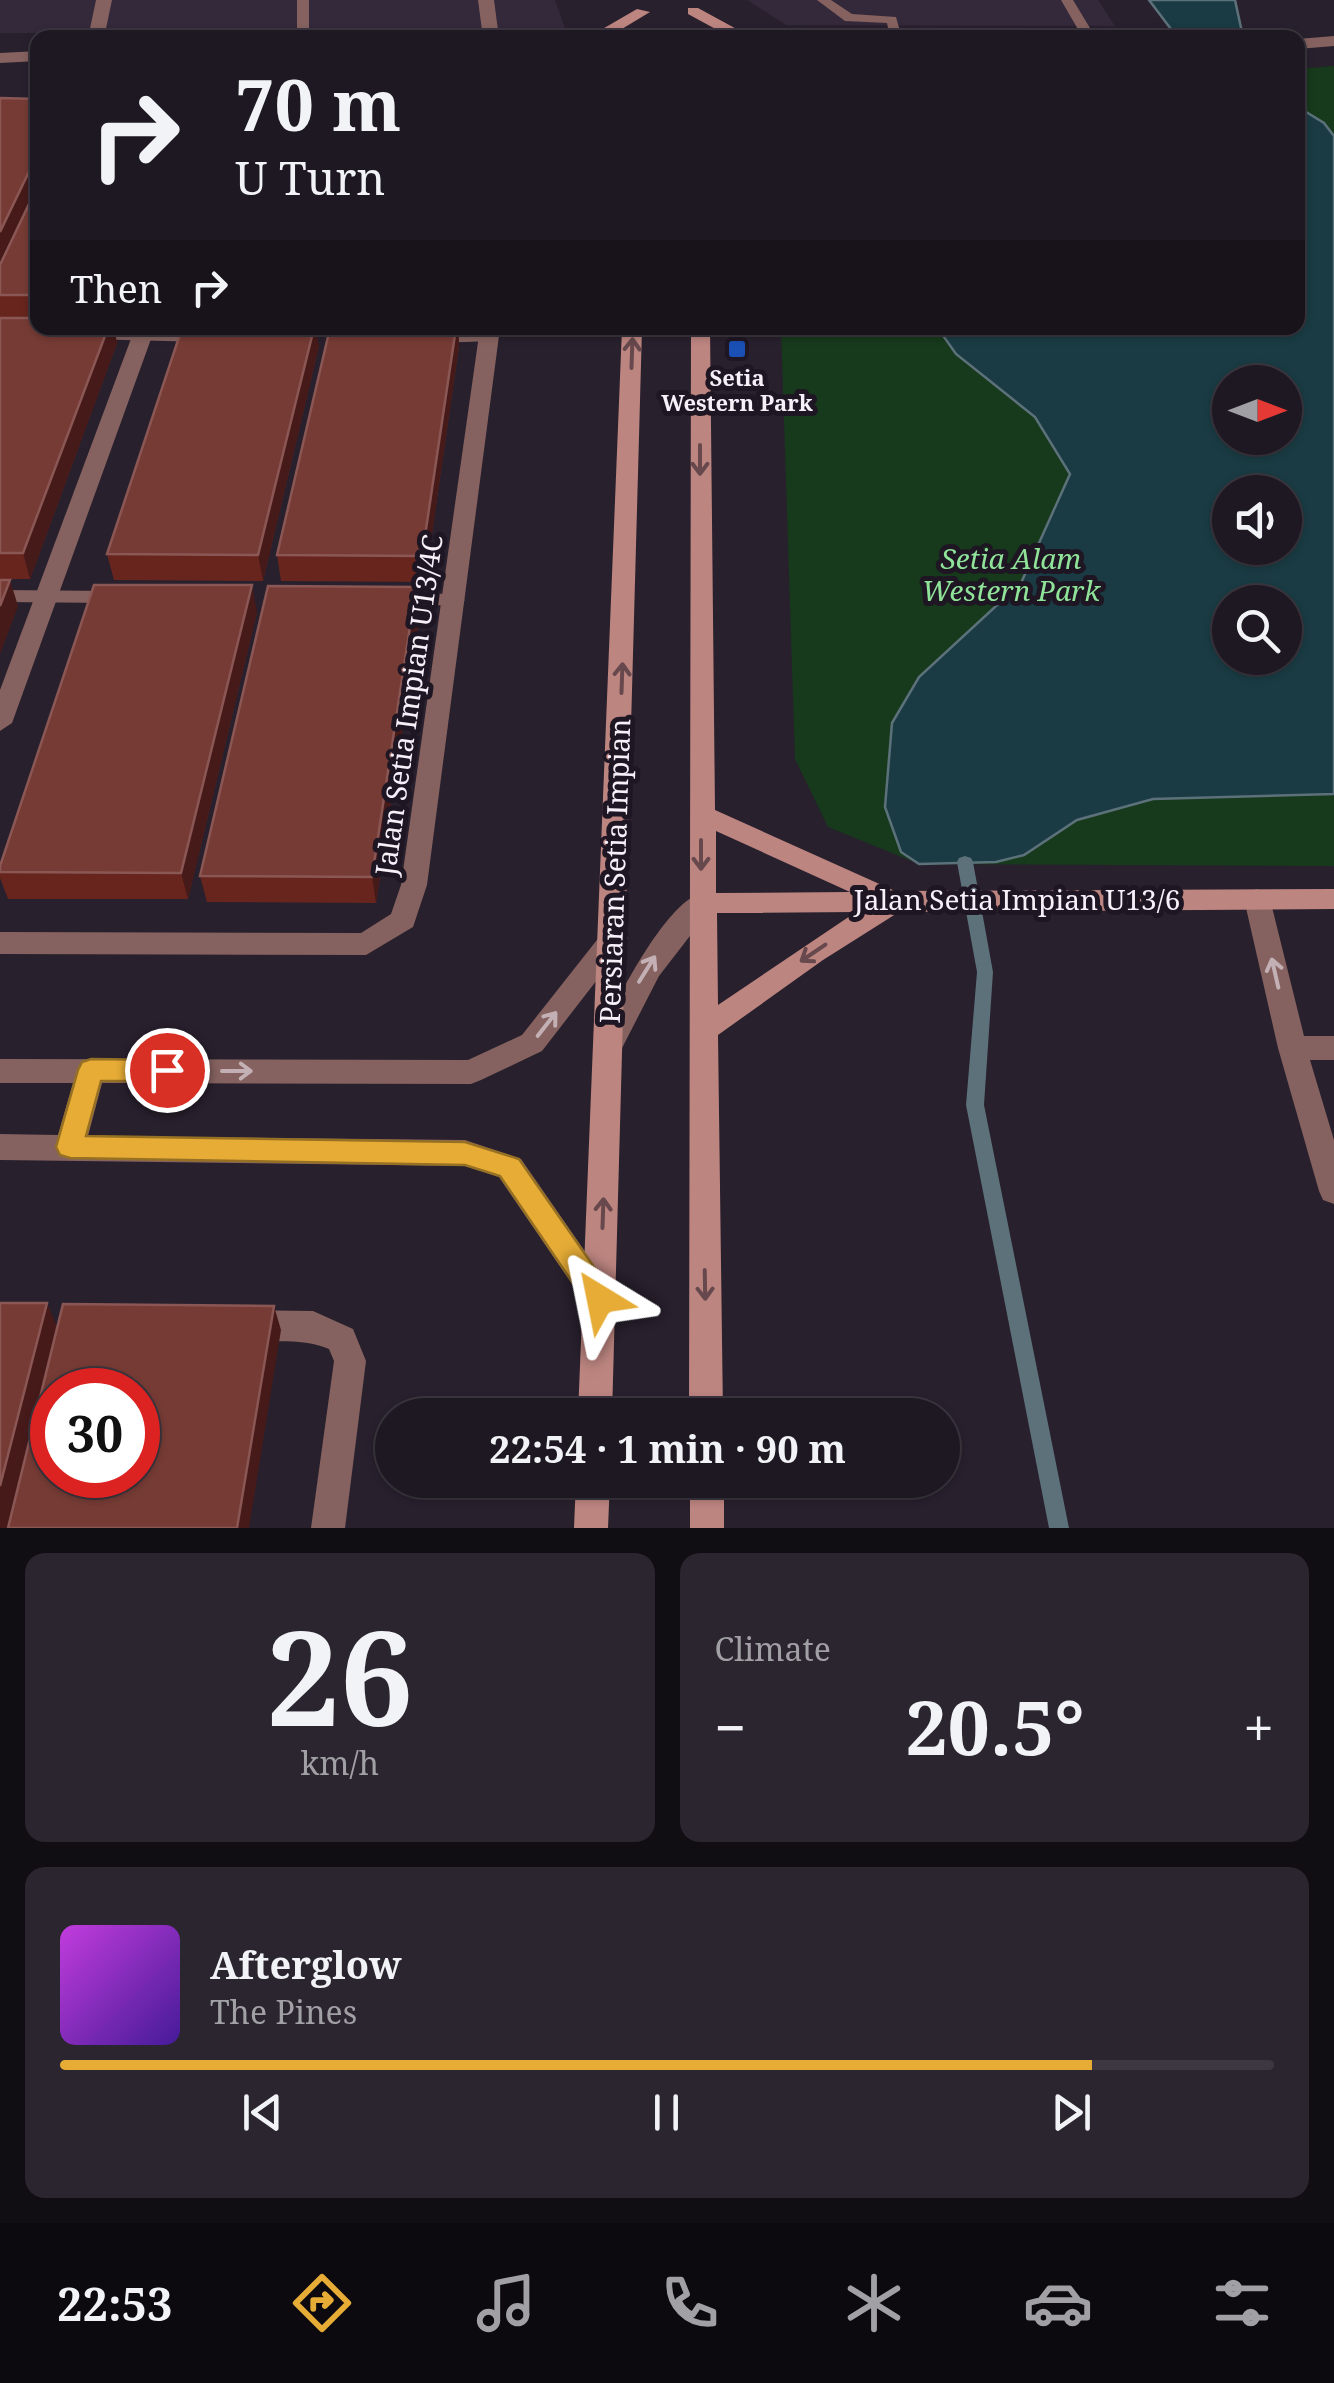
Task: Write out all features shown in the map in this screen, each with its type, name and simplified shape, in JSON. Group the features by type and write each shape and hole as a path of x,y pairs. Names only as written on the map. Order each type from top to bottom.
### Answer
{"street":[{"path":"98,30 104,0"},
{"path":"486,0 490,30"},
{"path":"606,30 641,6"},
{"path":"693,6 732,30"},
{"path":"1305,43 1334,41"},
{"path":"0,58 30,56"},
{"path":"0,723 142,335"},
{"name":"Jalan Setia Impian U13/4C","path":"0,943 366,944 403,920 414,885 456,600 489,335"},
{"name":"Persiaran Setia Impian","path":"597,1398 632,335"},
{"path":"700,335 706,1398"},
{"path":"701,814 909,901"},
{"path":"1257,898 1292,1048 1334,1191"},
{"name":"Jalan Setia Impian U13/6","path":"701,902 1334,898"},
{"path":"702,1030 813,952 909,901"},
{"path":"609,1046 642,974 663,943 701,902"},
{"path":"0,1071 471,1072 532,1043 614,938"},
{"path":"1292,1048 1334,1048"},
{"path":"70,1147 91,1070"},
{"path":"0,1148 465,1153 510,1168 600,1299"},
{"path":"215,1324 313,1326 342,1339 350,1361 328,1528"},
{"path":"590,1528 591,1498"},
{"path":"707,1498 707,1528"}],"lane":[{"path":"302,30 304,0"},
{"path":"824,0 849,18 892,20 894,30"},
{"path":"1066,0 1085,30"},
{"path":"71,336 89,335"},
{"path":"188,335 218,337"},
{"path":"411,338 458,335"},
{"path":"0,596 124,597"},
{"path":"378,599 456,600"}],"shaded area":[{"path":"0,0 555,0 566,30 30,30 30,33 0,33"},
{"path":"747,0 1098,0 1115,26 786,25"},
{"path":"1149,0 1235,0 1241,30 1172,30"},
{"path":"1305,111 1324,123 1334,136 1334,794 1153,799 1077,820 1024,855 996,862 919,864 901,852 885,807 892,723 919,677 1021,583 1070,474 1035,417 956,354 945,335 1305,335"}],"green space":[{"name":"Setia Alam Western Park","path":"1334,66 1334,866 919,864 828,827 795,759 781,335 1305,335 1305,68"}],"building":[{"path":"0,98 30,99 30,170 0,232"},
{"path":"30,202 30,295 0,295 0,265"},
{"path":"0,318 30,318 30,335 105,335 23,553 0,553"},
{"path":"180,335 312,335 258,555 107,554"},
{"path":"328,335 455,335 422,556 277,555"},
{"path":"0,580 10,580 0,606"},
{"path":"94,585 252,585 181,873 0,872 0,866"},
{"path":"268,586 416,587 372,877 200,876"},
{"path":"0,1303 47,1303 30,1368 0,1486"},
{"path":"63,1304 274,1306 237,1528 8,1528 30,1438 30,1498 160,1498 160,1368 47,1368"}],"waterway":[{"path":"965,862 985,972 975,1105 1059,1528"}],"place":[{"name":"Setia Western Park","path":"737,349"}],"route":[{"path":"167,1070 91,1070 70,1147 465,1153 510,1168 600,1299"}]}
